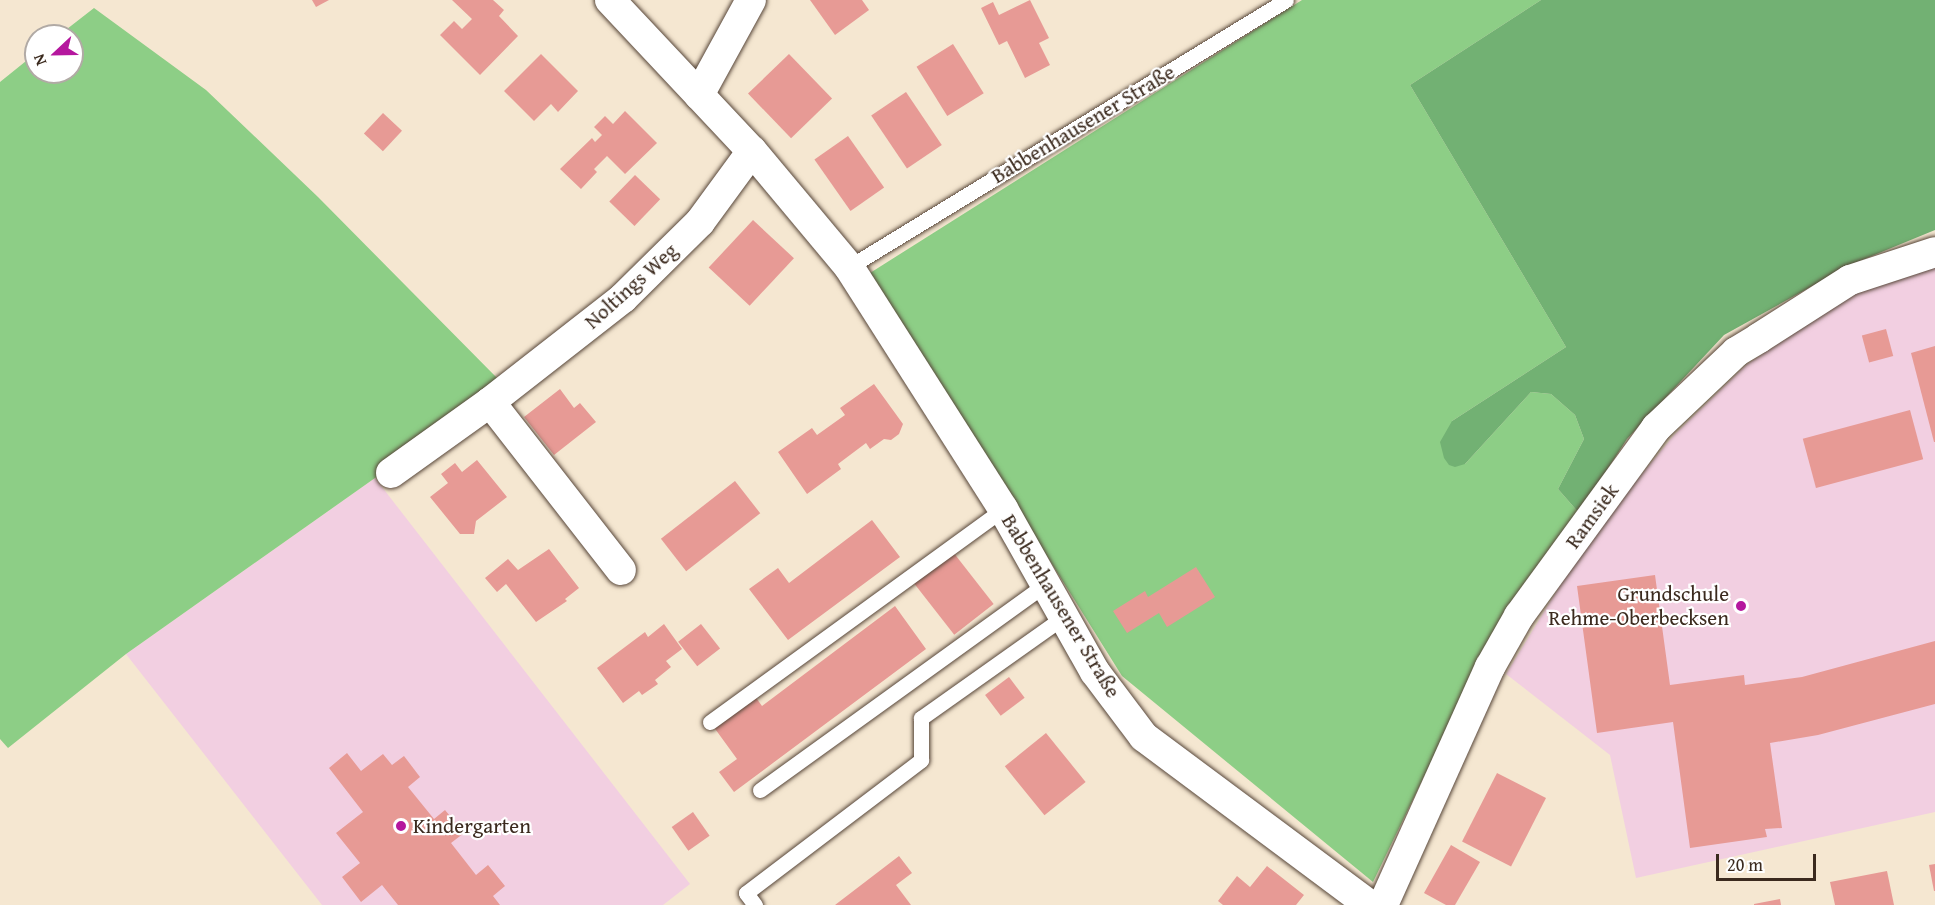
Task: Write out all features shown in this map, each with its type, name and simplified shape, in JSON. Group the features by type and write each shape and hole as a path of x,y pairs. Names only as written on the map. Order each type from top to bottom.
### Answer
{"street":[{"name":"Babbenhausener Straße","path":"610,0 752,151 849,267 1003,509 1095,672 1144,737 1352,900"},
{"path":"699,95 751,0"},
{"name":"Noltings Weg","path":"391,473 490,402 623,298 700,222 752,151"},
{"name":"Ramsiek","path":"1383,905 1490,667 1519,616 1656,428 1736,352 1841,285 1935,252"},
{"path":"490,402 621,570"}],"lane":[{"name":"Babbenhausener Straße","path":"849,267 1286,0"},
{"path":"710,722 1003,509"},
{"path":"760,790 1046,584"},
{"path":"755,905 746,893 921,760 921,718 1065,616"}],"shaded area":[{"name":"Grundschule Rehme-Oberbecksen","path":"1935,261 1935,812 1636,878 1610,755 1506,674 1589,538 1674,435 1746,365 1855,293"},
{"path":"375,478 690,884 663,905 322,905 126,654"}],"green space":[{"path":"1302,0 1541,0 1410,85 1566,347 1452,421 1465,464 1531,392 1551,394 1575,415 1584,439 1558,489 1579,513 1478,665 1373,882 1122,676 870,273"},
{"path":"1541,0 1935,0 1935,230 1850,265 1724,335 1627,439 1579,513 1558,489 1584,439 1575,415 1551,394 1531,392 1465,464 1455,467 1449,465 1444,458 1440,442 1452,421 1566,347 1410,85"},
{"path":"94,8 206,90 318,197 500,381 375,478 126,654 8,748 0,739 0,82 24,63 24,84 84,84 84,24 73,24"}],"building":[{"path":"312,0 329,0 316,7"},
{"path":"452,0 493,0 504,10 499,16 518,36 480,75 440,35 454,21 462,29 472,19"},
{"path":"810,0 862,0 869,10 835,35"},
{"path":"1030,0 1049,38 1039,43 1050,65 1025,78 1007,41 999,45 981,8 993,2 999,15"},
{"path":"953,44 984,93 947,116 917,67"},
{"path":"541,54 578,91 558,112 551,104 534,121 504,91"},
{"path":"789,54 832,99 791,138 748,94"},
{"path":"906,92 942,145 907,169 871,115"},
{"path":"625,111 657,143 625,174 607,156 594,169 597,172 581,189 560,169 592,138 595,142 602,135 594,127 605,116 613,124"},
{"path":"383,113 402,131 383,151 364,133"},
{"path":"848,136 884,188 851,211 814,160"},
{"path":"635,175 660,199 634,226 609,202"},
{"path":"753,220 794,258 750,306 709,268"},
{"path":"1886,329 1893,356 1869,363 1862,335"},
{"path":"1935,346 1935,442 1934,442 1911,353"},
{"path":"874,384 903,424 899,434 891,440 884,439 870,449 866,443 838,464 841,469 807,494 778,452 812,428 817,435 845,415 840,408"},
{"path":"560,389 574,408 580,403 596,422 554,455 524,417"},
{"path":"1910,410 1923,459 1816,488 1803,439"},
{"path":"477,460 507,497 476,521 474,534 460,534 430,497 448,483 441,474 455,463 462,472"},
{"path":"735,481 760,513 686,571 661,539"},
{"path":"872,520 900,557 788,640 749,589 778,568 789,583"},
{"path":"549,549 579,588 565,599 567,601 536,622 506,584 497,592 485,578 508,559 518,570"},
{"path":"953,552 994,604 954,635 914,583"},
{"path":"1196,567 1215,597 1167,627 1159,613 1127,633 1113,611 1145,591 1148,597"},
{"path":"1655,575 1670,685 1744,675 1745,685 1802,677 1935,641 1935,704 1818,735 1770,743 1782,828 1765,829 1767,837 1690,848 1673,722 1597,733 1577,586"},
{"path":"895,606 926,649 734,792 719,772 737,759 713,726 754,695 762,706"},
{"path":"664,624 682,649 666,661 671,667 655,680 658,684 642,695 639,691 623,703 597,668 645,632 648,637"},
{"path":"701,624 720,648 697,666 678,642"},
{"path":"1009,677 1025,698 1001,716 985,695"},
{"path":"1046,733 1086,782 1044,815 1005,766"},
{"name":"Kindergarten","path":"347,753 361,771 383,754 392,765 404,756 420,777 408,787 434,819 445,810 464,833 451,843 476,875 488,865 505,886 493,896 500,905 398,905 382,885 361,902 342,877 360,863 336,833 363,812 329,768"},
{"path":"1497,773 1546,798 1511,867 1462,842"},
{"path":"693,812 710,836 688,851 672,827"},
{"path":"1451,845 1480,862 1455,905 1446,905 1424,893"},
{"path":"899,856 912,873 896,885 911,905 835,905"},
{"path":"1935,864 1935,891 1934,891 1929,865"},
{"path":"1267,866 1304,895 1296,905 1223,905 1218,901 1237,876 1250,887"},
{"path":"1887,871 1894,905 1835,905 1830,882"},
{"path":"1780,899 1781,905 1754,905 1754,904"}],"place":[{"name":"Grundschule Rehme-Oberbecksen","path":"1741,606"},
{"name":"Kindergarten","path":"401,826"}]}
